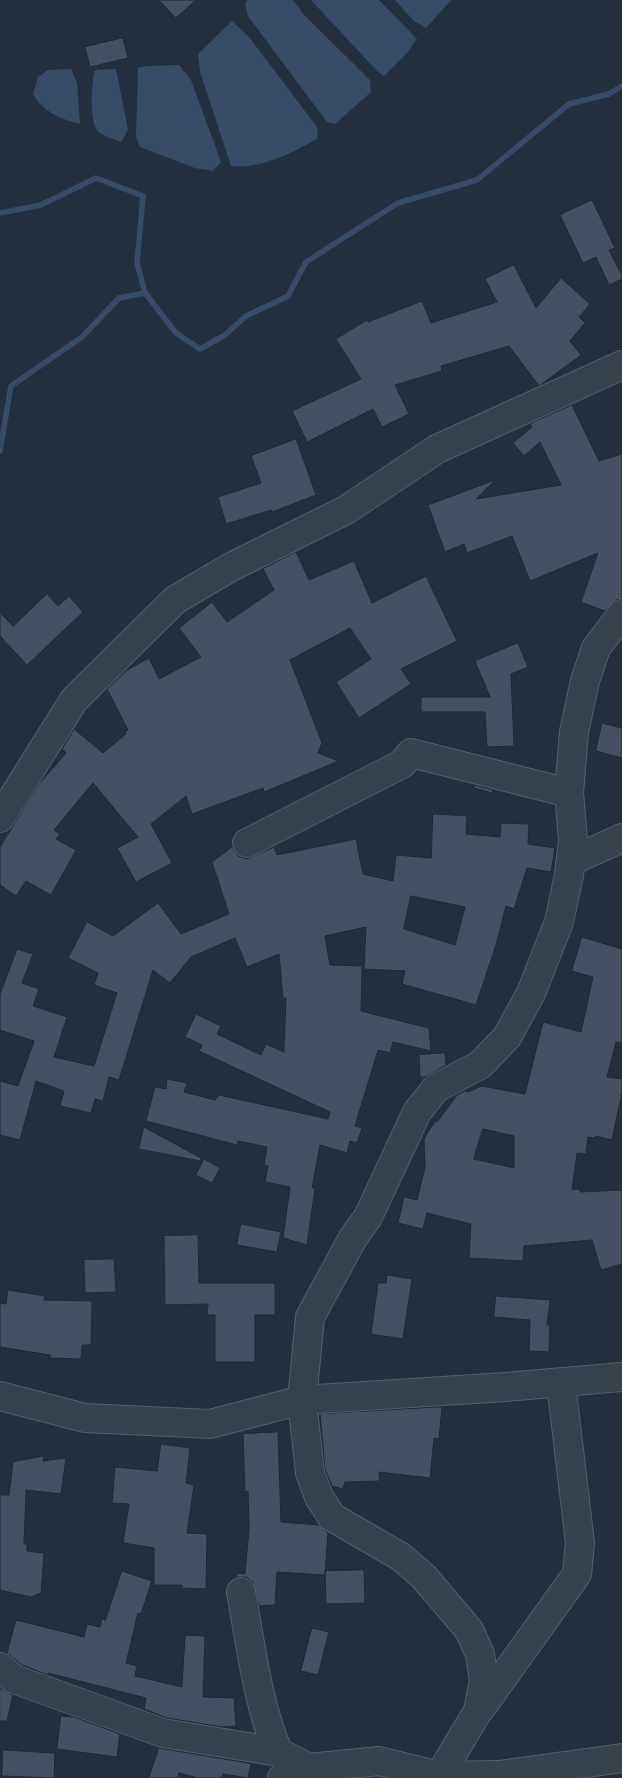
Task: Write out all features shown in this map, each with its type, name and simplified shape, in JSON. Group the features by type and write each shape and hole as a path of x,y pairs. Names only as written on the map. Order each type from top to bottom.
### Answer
{"street":[{"path":"0,818 74,700 175,600 231,567 346,510 437,449 622,365"},
{"path":"478,1711 484,1681 480,1654 469,1630 430,1584 401,1557 332,1517 319,1496 310,1472 302,1400 310,1317 353,1238 368,1217 417,1112 436,1088 480,1065 507,1037 531,993 560,922 571,860 573,840 569,793 574,732 585,681 596,648 622,614"},
{"path":"247,843 402,764 411,753 569,793"},
{"path":"571,860 622,838"},
{"path":"0,1396 85,1418 210,1424 302,1400 561,1383 622,1377"},
{"path":"439,1777 478,1711 577,1574 580,1543 561,1383"},
{"path":"241,1592 265,1717 278,1752"},
{"path":"0,1666 14,1679 163,1733 278,1752 309,1768"},
{"path":"282,1778 309,1768 379,1761 439,1777 499,1775 622,1758"}],"water":[{"path":"248,0 293,0 305,16 370,80 371,92 335,124 327,122 248,16 245,4"},
{"path":"311,0 379,0 417,39 407,53 384,76 377,71"},
{"path":"395,0 451,0 426,28 414,21"},
{"path":"232,21 249,37 317,127 318,138 276,159 254,165 231,166 200,72 198,54"},
{"path":"179,65 191,80 221,162 213,171 195,168 140,147 136,137 138,68"},
{"path":"71,69 77,83 80,124 53,114 42,106 33,94 38,77 48,70"},
{"path":"116,69 128,130 121,142 99,132 96,128 92,112 95,70"}],"building":[{"path":"159,0 196,0 176,18"},
{"path":"123,38 128,58 90,67 85,47"},
{"path":"592,200 615,248 609,250 622,276 622,279 609,285 596,257 583,263 560,215"},
{"path":"514,265 536,308 561,278 590,304 579,317 585,323 570,341 581,355 539,386 509,346 441,366 442,371 395,385 409,414 382,427 373,409 307,442 292,411 361,379 336,339 367,320 368,322 422,301 431,323 497,302 485,279"},
{"path":"572,405 599,461 622,454 622,599 616,600 605,611 581,602 598,553 530,581 512,536 467,553 464,544 445,552 428,505 495,480 476,499 561,485 540,442 524,456 513,443 532,427 530,424"},
{"path":"296,439 316,495 272,512 271,510 226,524 218,497 261,483 251,456"},
{"path":"296,552 309,580 354,561 372,603 426,576 457,641 401,669 411,684 359,718 336,682 371,659 350,628 290,660 322,743 318,753 339,761 264,792 263,788 192,814 186,796 151,824 172,863 136,882 117,848 138,837 93,783 54,830 60,834 56,839 76,850 51,895 26,881 16,896 0,885 0,847 39,784 66,753 62,749 74,729 103,753 126,734 125,732 128,730 107,689 127,670 149,658 159,679 201,657 179,628 212,602 227,622 274,590 263,569"},
{"path":"47,594 58,606 69,596 83,612 27,665 0,636 0,613 13,626"},
{"path":"518,643 528,667 511,674 514,746 487,747 485,712 421,712 421,697 490,697 475,661"},
{"path":"602,723 622,728 622,758 596,751"},
{"path":"475,785 493,790 492,793 474,788"},
{"path":"433,814 467,816 466,834 500,837 501,823 529,824 528,844 555,848 551,872 527,868 514,909 506,906 496,945 476,1005 402,984 405,971 364,969 366,927 325,936 330,965 362,966 361,1011 429,1028 431,1051 393,1042 390,1053 378,1050 355,1126 362,1128 357,1143 350,1141 347,1153 320,1145 312,1188 315,1188 307,1245 283,1238 290,1187 265,1182 268,1166 264,1165 267,1147 238,1141 237,1145 146,1121 155,1087 166,1089 167,1079 187,1083 184,1092 215,1100 219,1095 328,1119 330,1112 199,1051 202,1045 185,1037 196,1014 221,1026 217,1034 261,1055 266,1044 284,1052 286,998 283,998 279,954 247,967 235,938 191,957 170,983 153,970 119,1080 109,1077 103,1101 95,1099 91,1113 60,1106 64,1091 36,1081 20,1140 0,1135 0,1081 18,1086 34,1041 0,1030 0,994 17,949 33,954 22,983 39,989 33,1006 67,1017 54,1057 94,1066 117,993 94,985 98,973 68,958 87,922 113,936 158,903 181,934 229,914 212,862 232,847 238,856 247,859 274,847 277,855 356,839 363,874 393,881 396,855 431,858","holes":["411,896 465,907 455,945 404,929"]},
{"path":"582,937 622,949 622,1043 616,1042 607,1077 622,1079 622,1092 612,1140 596,1136 595,1138 588,1137 586,1154 577,1153 572,1190 580,1189 580,1192 622,1190 622,1264 601,1270 592,1240 524,1246 523,1261 469,1258 471,1224 427,1213 423,1229 398,1223 404,1197 417,1200 425,1167 424,1139 435,1121 437,1122 458,1094 482,1086 525,1094 543,1022 581,1032 593,977 572,971","holes":["483,1129 514,1136 514,1168 474,1159"]},
{"path":"445,1053 446,1065 425,1077 420,1077 419,1055"},
{"path":"144,1127 201,1158 200,1161 139,1149"},
{"path":"204,1159 220,1168 212,1183 196,1175"},
{"path":"241,1224 281,1232 277,1252 237,1245"},
{"path":"198,1235 199,1283 275,1283 275,1315 255,1315 255,1362 215,1362 215,1315 207,1315 208,1304 165,1305 164,1236"},
{"path":"114,1259 116,1292 85,1293 84,1260"},
{"path":"387,1275 412,1279 403,1339 371,1334 378,1283 386,1283"},
{"path":"8,1290 45,1296 44,1300 92,1301 91,1345 82,1345 81,1359 50,1358 50,1355 0,1347 0,1303 6,1304"},
{"path":"496,1296 550,1300 547,1325 550,1325 549,1352 529,1351 530,1320 494,1317"},
{"path":"442,1407 439,1439 434,1438 430,1478 379,1472 380,1481 345,1482 343,1489 332,1486 325,1469 320,1414"},
{"path":"278,1432 281,1522 319,1525 328,1533 325,1575 277,1572 275,1605 259,1606 253,1582 246,1577 236,1577 237,1573 245,1574 249,1529 248,1491 245,1492 243,1434"},
{"path":"161,1444 190,1448 186,1483 194,1485 187,1533 207,1534 206,1589 182,1588 182,1585 154,1585 154,1548 123,1543 129,1504 112,1503 115,1467 157,1471"},
{"path":"44,1456 43,1461 66,1458 61,1494 26,1490 24,1544 27,1544 27,1551 44,1553 41,1593 31,1597 0,1590 0,1495 9,1495 13,1462"},
{"path":"364,1570 365,1603 326,1604 325,1571"},
{"path":"122,1571 152,1581 141,1614 138,1613 126,1663 137,1666 135,1676 182,1687 185,1635 205,1636 203,1697 234,1698 236,1726 222,1727 167,1718 144,1709 146,1698 48,1673 48,1675 22,1665 7,1653 16,1620 84,1637 87,1624 100,1627 102,1619 105,1620"},
{"path":"312,1628 329,1632 318,1675 301,1671"},
{"path":"0,1688 13,1695 7,1721 0,1721"},
{"path":"61,1716 74,1717 120,1734 117,1757 57,1749"},
{"path":"159,1748 251,1764 248,1778 223,1774 222,1778 198,1778 179,1773 178,1778 149,1778"},
{"path":"3,1750 55,1753 54,1778 2,1776"}],"waterway":[{"path":"0,451 11,386 82,337 119,298 145,293 176,333 200,349 225,335 246,316 288,296 306,262 398,203 477,180 569,104 609,94 622,86"},
{"path":"0,213 41,205 96,178 143,196 137,263 145,293"}]}
